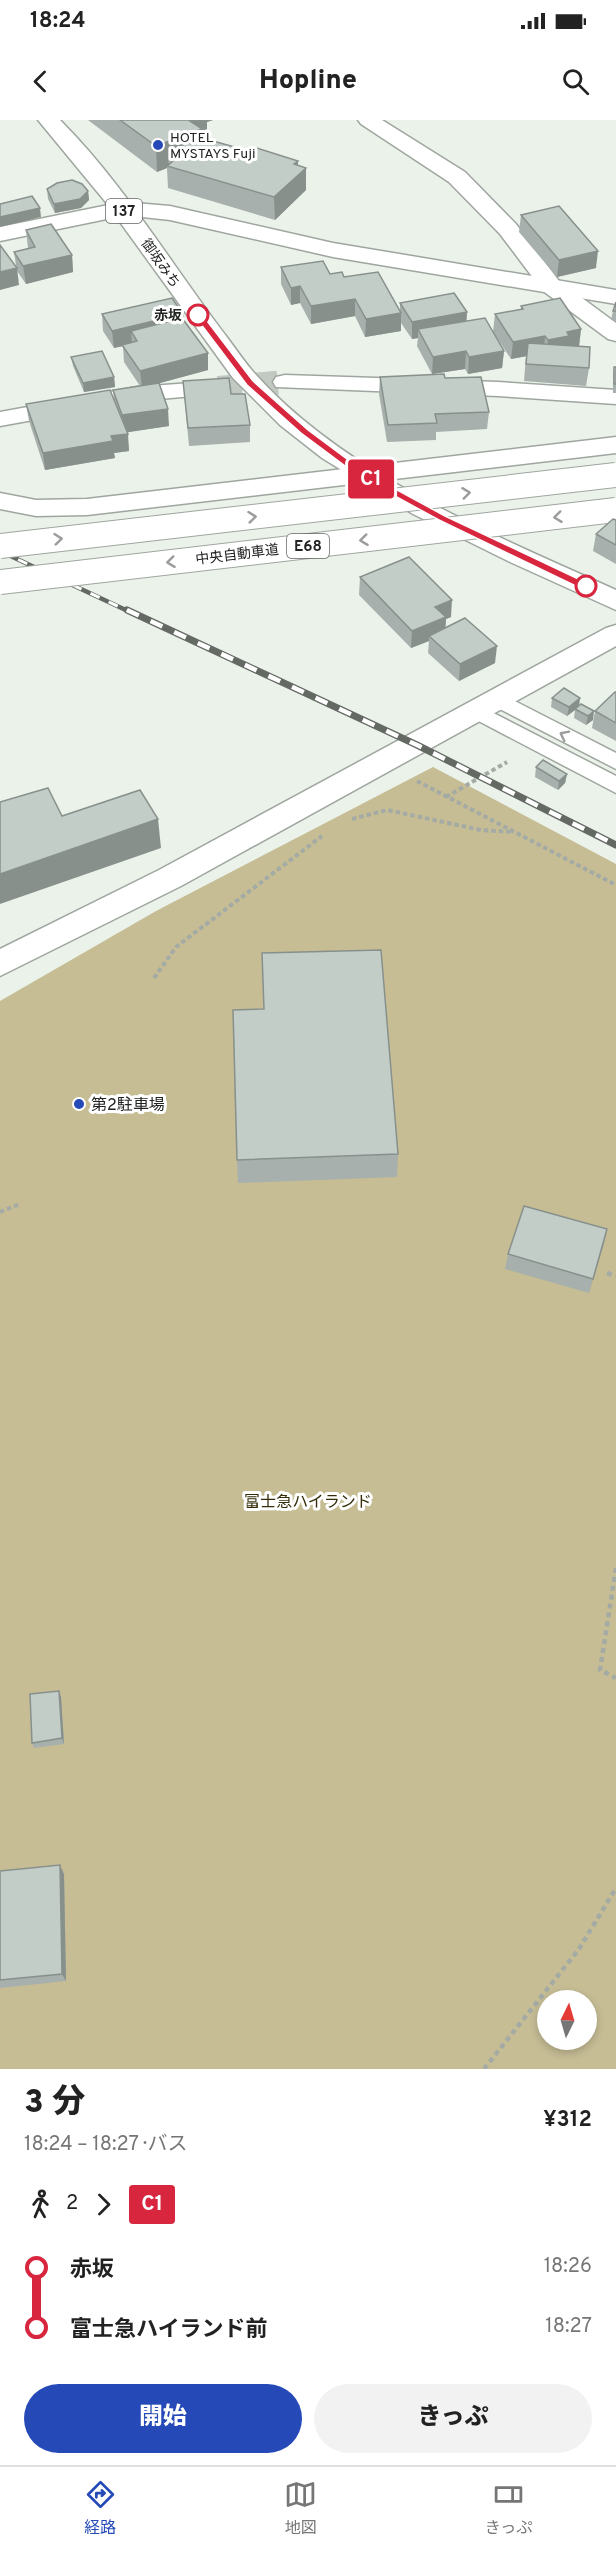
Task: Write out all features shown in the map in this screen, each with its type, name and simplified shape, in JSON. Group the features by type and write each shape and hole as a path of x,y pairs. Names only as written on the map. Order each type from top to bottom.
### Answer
{"main road":[{"name":"御坂みち","path":"48,120 62,133 123,209 193,308 250,383 304,432 363,475 442,518 616,601"},
{"path":"368,120 457,177 508,229 551,286 616,334"},
{"path":"0,234 123,209 170,213 333,250 616,297"},
{"path":"285,382 498,389 616,397"},
{"path":"0,418 137,394 218,388"},
{"path":"0,501 36,508 87,507 616,445"},
{"name":"E68","path":"0,546 616,475"},
{"name":"中央自動車道","path":"0,582 616,510"},
{"path":"0,964 37,942 149,889 489,706 616,634"}],"lane":[{"path":"489,706 616,762"},
{"path":"489,706 616,785"}],"path":[{"path":"446,797 511,760"},
{"path":"384,763 616,885"},
{"path":"349,820 387,810 481,830 513,832"},
{"path":"154,978 176,947 331,829"},
{"path":"0,1212 20,1204"},
{"path":"607,1273 616,1276"},
{"path":"616,1568 600,1670 616,1678"},
{"path":"484,2069 579,1949 616,1888"}],"green space":[{"name":"富士急ハイランド","path":"433,767 616,864 616,2069 0,2069 0,1001 156,911"}],"building":[{"path":"120,120 192,120 190,121 202,129 156,146"},
{"path":"199,137 252,152 257,148 298,161 294,164 306,168 274,197 167,166 174,160 168,158 187,142 191,144"},
{"path":"72,180 82,184 88,191 80,199 54,204 47,189 57,183"},
{"path":"32,196 40,208 0,217 0,204"},
{"path":"559,206 598,251 559,260 521,215"},
{"path":"51,224 72,255 23,266 14,252 35,247 26,230"},
{"path":"0,245 17,268 0,272"},
{"path":"323,261 330,274 342,272 344,277 378,272 401,313 366,319 355,299 311,306 300,286 291,288 281,267"},
{"path":"454,293 467,312 412,322 400,303"},
{"path":"172,298 183,314 112,331 102,314"},
{"path":"560,298 581,329 567,332 569,336 548,340 545,336 513,342 495,314 523,309 521,306"},
{"path":"182,318 208,353 140,371 122,345 137,341 131,331"},
{"path":"485,318 504,351 469,357 466,351 433,357 418,329"},
{"path":"528,343 590,347 589,368 526,364"},
{"path":"102,351 114,377 83,383 71,357"},
{"path":"614,367 616,367 616,384 614,384"},
{"path":"444,374 445,378 481,377 489,412 435,414 437,423 388,425 380,377"},
{"path":"229,378 231,394 245,394 250,425 188,428 183,381"},
{"path":"159,383 168,409 122,415 113,390"},
{"path":"110,390 128,434 111,436 113,441 43,453 26,404"},
{"path":"613,519 616,520 616,545 596,534"},
{"path":"409,557 452,600 435,607 446,617 412,631 360,577"},
{"path":"465,618 497,646 460,664 429,636"},
{"path":"564,688 580,698 569,707 552,698"},
{"path":"616,692 616,723 595,711"},
{"path":"581,704 594,711 588,716 575,709"},
{"path":"543,760 567,774 559,781 536,767"},
{"path":"48,788 62,816 140,790 158,819 0,874 0,802"},
{"path":"381,950 398,1154 237,1160 233,1010 264,1009 262,953"},
{"path":"524,1206 607,1229 593,1279 508,1254"},
{"path":"59,1691 62,1738 32,1743 30,1694"},
{"path":"60,1865 62,1974 0,1980 0,1871"}],"tunnel":[{"path":"218,388 285,382"}],"railway":[{"path":"0,551 130,612"},
{"path":"127,610 417,745 616,845"}],"bus line":[{"name":"C1","path":"198,315 250,383 304,432 363,475 442,518 586,586"}],"place":[{"name":"HOTEL MYSTAYS Fuji","path":"158,145"},
{"name":"赤坂","path":"198,315"},
{"name":"第2駐車場","path":"79,1104"}]}
